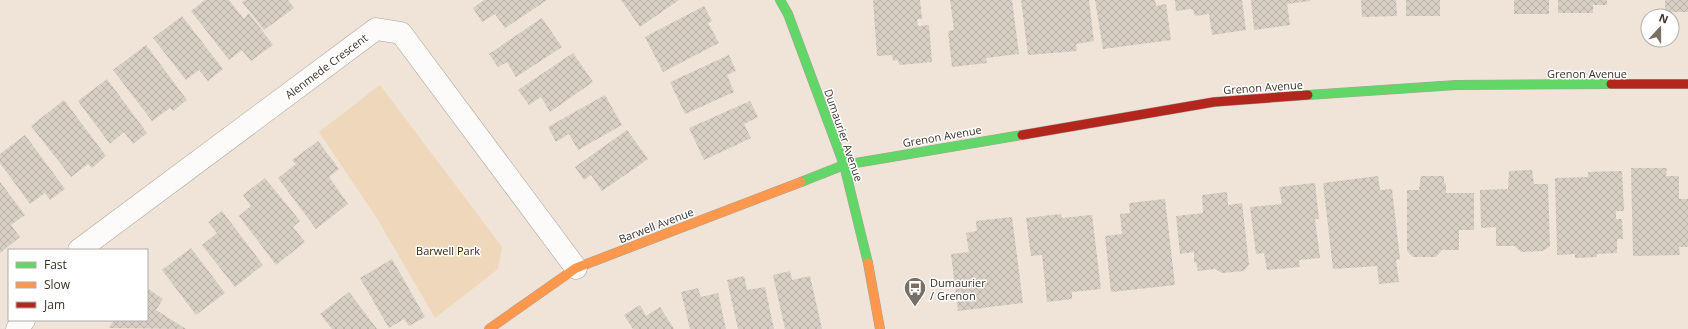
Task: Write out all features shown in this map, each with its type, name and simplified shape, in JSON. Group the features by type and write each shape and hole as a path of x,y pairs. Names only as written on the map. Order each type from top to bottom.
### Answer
{"street":[{"name":"Dumaurier Avenue","path":"780,0 788,14 844,165 872,278 880,329"},
{"name":"Alenmede Crescent","path":"80,249 376,29 401,33 576,268"},
{"name":"Grenon Avenue","path":"844,165 1214,102 1456,85 1688,84"},
{"name":"Barwell Avenue","path":"489,329 576,268 844,165"},
{"path":"17,329 23,321"}],"green space":[{"name":"Barwell Park","path":"380,85 502,247 498,269 435,318 378,220 319,132"}],"building":[{"path":"205,0 229,0 244,19 249,13 273,45 251,61 242,50 229,60 191,11"},
{"path":"245,0 288,0 294,8 264,30 242,2"},
{"path":"484,0 547,0 505,28 495,14 482,22 473,8"},
{"path":"621,0 679,0 640,27"},
{"path":"873,0 920,0 922,19 917,19 918,26 929,25 932,62 899,65 898,60 893,61 892,55 877,56"},
{"path":"950,0 1012,0 1019,54 986,58 987,63 952,67 948,31 954,30"},
{"path":"1021,0 1089,0 1094,41 1076,44 1077,51 1028,55"},
{"path":"1095,0 1155,0 1156,6 1166,4 1171,40 1103,49"},
{"path":"1175,0 1242,0 1246,30 1212,35 1209,14 1195,16 1193,10 1191,9 1176,11"},
{"path":"1251,0 1310,1 1287,4 1290,25 1254,30"},
{"path":"1361,0 1396,0 1397,16 1362,17"},
{"path":"1406,0 1440,0 1440,16 1406,16"},
{"path":"1514,0 1549,0 1549,14 1514,14"},
{"path":"1558,0 1607,0 1607,5 1593,5 1593,13 1558,13"},
{"path":"1665,0 1688,0 1688,12 1680,12 1680,8 1665,8"},
{"path":"704,6 712,21 708,23 719,43 663,72 645,37"},
{"path":"182,16 223,69 208,81 199,70 186,80 153,38"},
{"path":"542,18 562,47 516,77 507,62 498,67 489,54"},
{"path":"146,45 187,100 173,111 170,108 152,121 113,70"},
{"path":"573,53 593,82 550,112 541,97 529,105 518,90"},
{"path":"729,55 736,71 727,75 734,92 685,114 670,82"},
{"path":"107,79 147,133 133,144 124,132 110,144 78,101"},
{"path":"605,95 622,125 578,150 569,134 556,142 548,127"},
{"path":"64,100 106,156 92,168 88,164 71,177 31,126"},
{"path":"750,101 758,117 744,124 751,138 704,160 689,128"},
{"path":"627,130 648,159 602,191 591,175 584,180 575,167"},
{"path":"25,135 65,189 50,200 45,193 30,204 0,163 0,154"},
{"path":"318,141 339,169 329,177 348,204 316,229 278,178 296,164 292,160"},
{"path":"1631,168 1667,168 1666,176 1679,176 1679,199 1688,199 1688,247 1679,247 1680,255 1633,256"},
{"path":"1532,170 1534,184 1548,184 1550,246 1543,251 1521,252 1515,246 1496,246 1496,227 1481,228 1480,190 1508,189 1509,171"},
{"path":"1622,171 1624,211 1616,211 1616,219 1622,219 1623,239 1617,239 1617,253 1597,254 1597,257 1575,258 1575,254 1557,255 1555,178 1588,177 1588,172"},
{"path":"1378,176 1380,190 1392,189 1400,259 1396,260 1399,282 1379,284 1377,266 1333,269 1323,183"},
{"path":"1421,176 1444,176 1446,193 1474,193 1474,230 1459,230 1459,250 1442,250 1436,257 1413,257 1407,251 1407,190 1419,190"},
{"path":"265,178 300,221 293,227 305,242 276,265 239,216 251,206 243,195"},
{"path":"0,182 25,215 11,225 20,237 0,253"},
{"path":"1315,183 1319,219 1315,219 1320,258 1299,260 1300,267 1267,270 1264,253 1256,254 1250,207 1282,204 1279,187"},
{"path":"1227,192 1228,205 1242,203 1249,264 1244,271 1222,273 1215,269 1198,271 1196,262 1194,262 1194,252 1180,254 1176,216 1203,213 1202,195"},
{"path":"1165,199 1175,285 1111,292 1105,236 1122,234 1120,214 1130,213 1129,203"},
{"path":"222,211 263,265 235,287 202,245 217,233 208,222"},
{"path":"1061,214 1062,218 1092,215 1101,289 1072,292 1072,299 1047,302 1042,255 1031,256 1026,218"},
{"path":"1012,217 1023,303 958,311 951,254 969,252 966,233 977,231 976,221"},
{"path":"191,248 225,293 196,315 162,270"},
{"path":"392,259 425,317 409,326 404,319 389,328 360,278"},
{"path":"790,271 792,280 810,276 822,329 785,329 773,275"},
{"path":"744,276 747,290 765,287 774,329 738,329 727,280"},
{"path":"698,288 701,297 718,293 726,329 690,329 681,292"},
{"path":"148,289 163,299 156,310 186,329 109,328 113,321 148,321"},
{"path":"349,292 377,329 332,329 320,314"},
{"path":"640,305 646,316 660,307 674,329 633,329 624,315"}],"traffic: fast":[{"path":"780,0 788,14 844,165 868,263"},
{"path":"1308,95 1456,85 1611,84"},
{"path":"801,182 844,165 1022,135"}],"traffic: slow":[{"path":"489,329 576,268 801,182"},
{"path":"868,263 880,329"}],"traffic: jam":[{"path":"1611,84 1688,84"},
{"path":"1022,135 1214,102 1308,95"}],"place":[{"name":"Dumaurier / Grenon","path":"915,308"}]}
